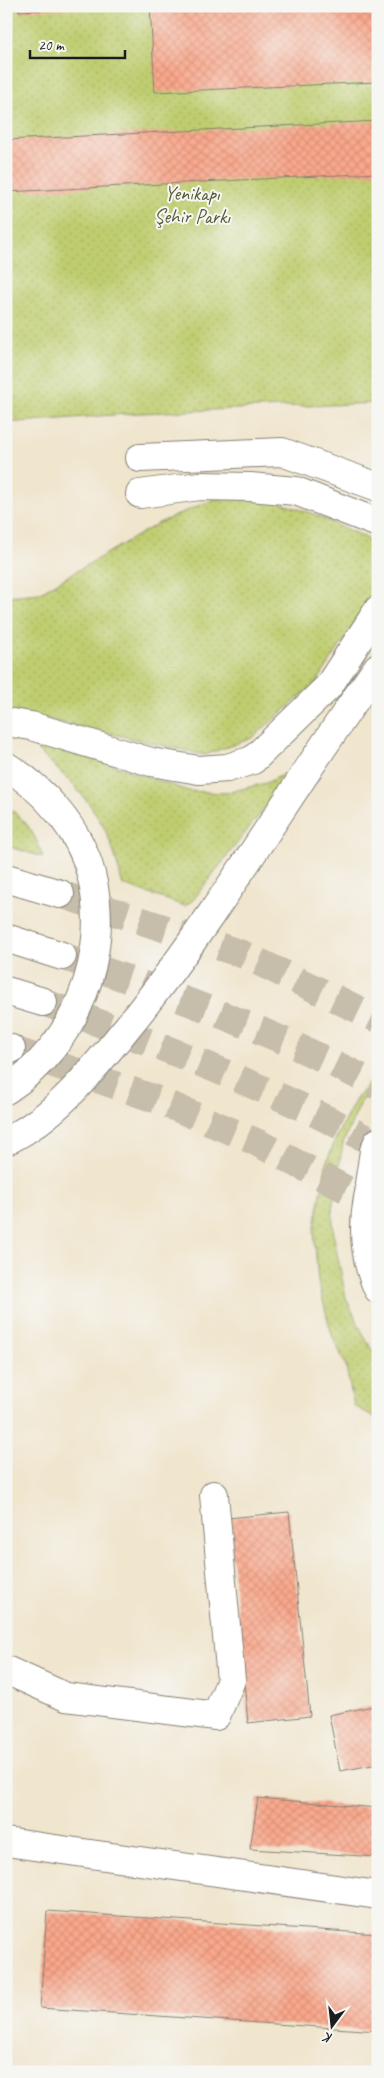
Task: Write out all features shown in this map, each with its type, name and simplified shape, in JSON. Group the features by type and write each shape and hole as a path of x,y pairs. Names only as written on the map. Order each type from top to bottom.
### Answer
{"main road":[{"path":"140,458 282,452 378,487"},
{"path":"140,494 200,486 250,487 296,491 377,523"},
{"path":"6,722 31,726 151,762 199,770 227,768 253,760 328,686 378,610"},
{"path":"6,1141 42,1119 97,1064 174,967 378,667"},
{"path":"6,766 46,796 76,838 91,874 96,912 96,944 81,1002 65,1033 30,1073 6,1090"},
{"path":"6,878 60,894"},
{"path":"6,938 62,956"},
{"path":"6,991 43,1002"},
{"path":"378,1142 374,1151 364,1216 366,1252 378,1289"},
{"path":"368,1188 378,1162"},
{"path":"6,1670 66,1697 216,1716 231,1680 214,1495"},
{"path":"6,1842 378,1895"}],"green space":[{"name":"Yenikapı Şehir Parkı","path":"6,6 378,6 378,403 140,413 6,423"},
{"path":"263,497 314,514 366,538 378,558 378,588 317,682 252,738 205,755 6,710 6,596 39,593 159,523 214,499"},
{"path":"51,749 104,762 189,791 225,793 266,783 284,774 284,783 193,900 185,906 123,885 115,855 95,812 58,769 37,750"},
{"path":"6,806 25,822 37,841 43,857 6,846"},
{"path":"378,1071 378,1081 362,1100 343,1143 332,1209 334,1238 346,1298 366,1340 378,1358 378,1419 354,1406 345,1363 332,1335 318,1282 314,1231 327,1161 337,1135 356,1099"}],"building":[{"path":"19,6 84,6 84,8 19,11"},
{"path":"150,6 378,6 378,82 155,92"},
{"path":"378,121 378,173 6,192 6,140"},
{"path":"289,1512 310,1716 248,1723 228,1518"},
{"path":"378,1705 378,1764 340,1771 329,1715"},
{"path":"258,1798 378,1808 378,1857 250,1849"},
{"path":"47,1911 378,1934 378,2031 40,2008"}],"tunnel":[{"path":"60,894 242,954 378,1019"},
{"path":"62,956 142,984 262,1031 378,1086"},
{"path":"43,1002 213,1068 338,1124 378,1145"},
{"path":"11,1049 158,1100 256,1142 378,1206"}]}
